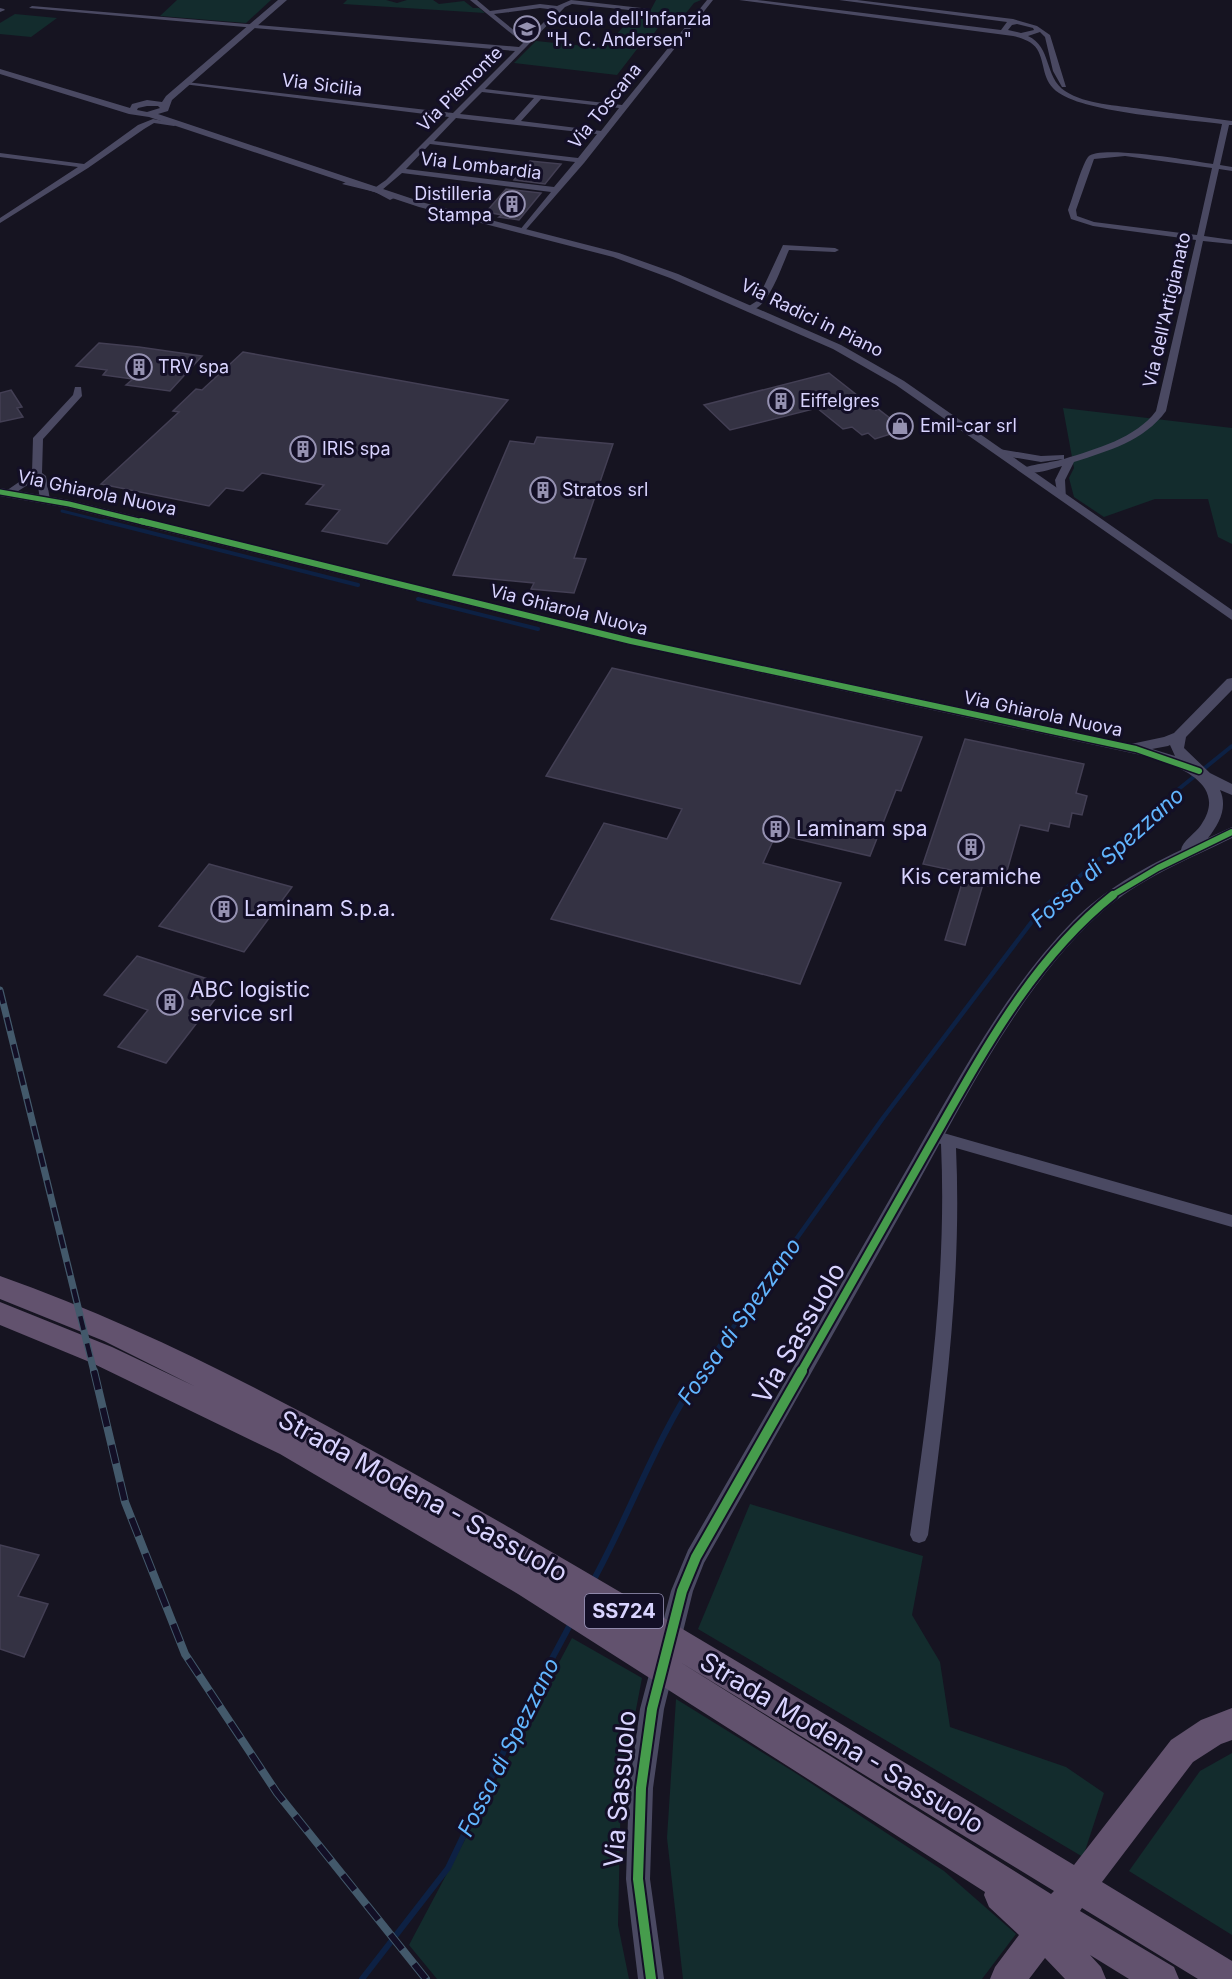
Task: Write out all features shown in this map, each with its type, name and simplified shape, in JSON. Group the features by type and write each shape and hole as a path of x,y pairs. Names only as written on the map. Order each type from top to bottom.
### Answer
{"highway":[{"name":"Strada Modena - Sassuolo","path":"0,1287 113,1333 304,1426 543,1562 907,1781 1118,1912 1229,1972"},
{"name":"Strada Modena - Sassuolo","path":"0,1313 102,1355 290,1445 529,1584 964,1861 1162,1979"},
{"path":"1007,1979 1182,1751 1212,1731 1232,1724"},
{"path":"964,1861 1056,1944 1089,1979"}],"street":[{"path":"141,127 196,74 284,0"},
{"path":"473,0 525,42"},
{"name":"Via Toscana","path":"523,231 710,0"},
{"path":"742,0 1014,34 1034,34 1038,31 1035,27"},
{"path":"842,0 1017,22 1042,29 1048,35 1059,81 1073,92 1106,102 1230,121"},
{"path":"489,13 540,6 562,7 571,2 648,10"},
{"name":"Via Piemonte","path":"377,190 400,171 562,7"},
{"path":"32,8 520,49"},
{"path":"1017,22 1010,23 1004,30 1036,43 1040,48 1050,83 1062,93 1097,105 1230,121"},
{"path":"0,71 106,103 138,109 177,125 422,205"},
{"path":"138,109 196,74"},
{"name":"Via Sicilia","path":"186,84 603,133"},
{"path":"480,90 624,107"},
{"path":"516,123 539,97"},
{"path":"138,109 164,107"},
{"path":"164,107 177,125"},
{"path":"130,133 140,120 138,109"},
{"name":"Via dell'Artigianato","path":"1025,470 1041,469 1131,437 1151,424 1161,411 1215,167 1230,121"},
{"path":"0,220 141,127 153,122 177,125"},
{"path":"428,142 580,161"},
{"path":"1232,169 1125,154 1095,155 1091,158 1072,210 1074,217 1093,224 1232,242"},
{"path":"0,155 85,166"},
{"name":"Via Lombardia","path":"400,171 557,190"},
{"path":"331,176 390,198 422,205"},
{"path":"346,183 377,190 390,198"},
{"name":"Via Radici in Piano","path":"422,205 616,255 752,308 864,361 900,382 1232,615"},
{"path":"752,308 761,302 786,247 835,250"},
{"path":"37,474 40,435 77,396 78,389"},
{"name":"Via dell'Artigianato","path":"999,452 1041,459 1073,459"},
{"path":"1025,470 1041,459"},
{"path":"1063,497 1060,480 1073,459"},
{"path":"4,493 37,474"},
{"path":"37,474 41,476 45,500"},
{"name":"Via Ghiarola Nuova","path":"4,493 45,500 631,641 1096,742 1132,747"},
{"path":"1132,747 1168,741 1179,736 1232,682"},
{"path":"1179,736 1176,748 1181,760"},
{"path":"1132,747 1181,760 1207,779 1232,790"},
{"path":"1180,855 1202,836 1216,816 1216,801 1207,779"},
{"name":"Via Sassuolo","path":"651,1979 638,1879 641,1788 652,1709 682,1591 696,1557 941,1139 981,1056 1040,973 1097,907 1114,894 1146,873 1180,855 1232,832"},
{"path":"941,1139 1232,1221"},
{"path":"919,1535 939,1387 949,1242 951,1178 941,1139"}],"green space":[{"path":"177,0 271,0 246,23 160,16"},
{"path":"347,0 386,0 397,3 407,0 433,0 439,4 464,1 485,13 343,4"},
{"path":"656,0 701,0 694,3 678,23 663,21 649,40 644,40 617,75 514,63 536,41 605,48 635,13 648,15"},
{"path":"15,14 57,18 31,37 0,34 0,23"},
{"path":"1063,408 1232,428 1232,544 1218,537 1208,499 1155,499 1104,517 1074,497 1069,478 1074,468"},
{"path":"750,1504 923,1556 912,1615 940,1662 950,1727 1066,1767 1104,1793 1083,1857 698,1629"},
{"path":"572,1638 642,1678 621,1788 618,1925 629,1979 437,1979 409,1945"},
{"path":"676,1699 794,1772 944,1871 1016,1934 982,1979 683,1979 667,1838"},
{"path":"1232,1753 1232,1935 1129,1871 1200,1771"}],"building":[{"path":"530,161 561,164 545,184 514,180"},
{"name":"Distilleria Stampa","path":"506,189 541,193 519,220 486,212"},
{"name":"TRV spa","path":"99,343 202,356 170,391 126,385 133,379 103,375 107,370 76,366"},
{"name":"IRIS spa","path":"243,352 508,400 387,544 322,531 340,510 306,504 324,485 262,473 243,491 226,488 209,506 101,484 179,412 173,411 196,389 202,390"},
{"name":"Eiffelgres","path":"829,373 900,426 892,428 897,432 875,439 868,433 862,435 852,427 843,429 817,408 730,430 704,405"},
{"path":"11,390 22,407 17,408 23,417 0,422 0,393"},
{"name":"Stratos srl","path":"537,437 613,444 574,558 586,559 574,593 531,589 534,583 453,575 510,441 534,444"},
{"name":"Laminam spa","path":"612,668 922,737 901,791 896,790 870,856 776,834 763,863 841,883 800,984 551,919 604,823 667,839 682,809 546,776"},
{"name":"Kis ceramiche","path":"965,739 1084,764 1076,793 1087,796 1082,815 1072,813 1069,827 1050,823 1048,831 1020,825 1005,878 992,876 989,886 983,884 965,945 945,940 965,873 923,864"},
{"name":"Laminam S.p.a.","path":"209,864 292,887 244,952 159,926"},
{"name":"ABC logistic service srl","path":"137,956 226,985 166,1063 118,1047 148,1010 104,995"},
{"path":"0,1545 39,1555 18,1596 48,1604 24,1657 0,1649"}],"waterway":[{"path":"62,511 110,523"},
{"path":"104,521 358,585"},
{"path":"418,599 538,629"},
{"name":"Fossa di Spezzano","path":"1057,896 1180,788 1232,746"},
{"name":"Fossa di Spezzano","path":"701,1372 883,1118 1040,911 1058,895"},
{"name":"Fossa di Spezzano","path":"593,1581 671,1421 702,1371"},
{"name":"Fossa di Spezzano","path":"362,1979 448,1868 516,1726 571,1623"}],"railway":[{"path":"0,990 94,1372"},
{"path":"94,1371 125,1502 185,1654 277,1793 426,1979"}],"cycle path":[{"path":"0,492 69,504 631,641 1136,749 1174,760 1199,771"},
{"path":"651,1979 638,1879 641,1788 652,1709 682,1591 696,1557 981,1056 1042,968 1077,927 1115,893 1158,868 1232,832"}],"place":[{"name":"Scuola dell'Infanzia \"H. C. Andersen\"","path":"527,29"},
{"name":"Distilleria Stampa","path":"512,204"},
{"name":"TRV spa","path":"139,367"},
{"name":"Eiffelgres","path":"781,401"},
{"name":"Emil-car srl","path":"900,426"},
{"name":"IRIS spa","path":"303,449"},
{"name":"Stratos srl","path":"543,490"},
{"name":"Laminam spa","path":"776,829"},
{"name":"Kis ceramiche","path":"971,847"},
{"name":"Laminam S.p.a.","path":"224,909"},
{"name":"ABC logistic service srl","path":"170,1002"}]}
